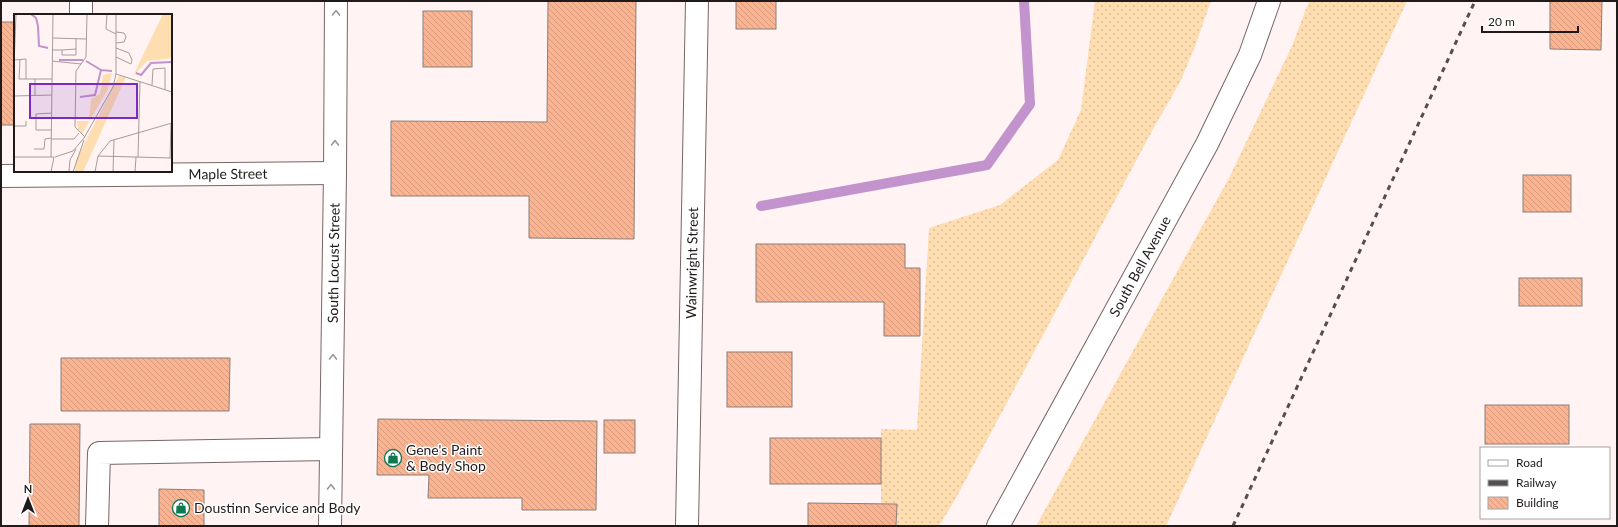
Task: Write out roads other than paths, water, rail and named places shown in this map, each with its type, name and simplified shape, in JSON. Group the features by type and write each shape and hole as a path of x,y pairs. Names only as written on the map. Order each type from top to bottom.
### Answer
{"main road":[{"path":"80,1 81,14"},
{"name":"South Locust Street","path":"330,526 336,173 336,1"},
{"name":"Wainwright Street","path":"687,526 697,1"},
{"name":"South Bell Avenue","path":"998,526 1207,144 1250,55 1269,1"},
{"name":"Maple Street","path":"1,176 81,173 336,173"},
{"path":"97,526 99,453 332,449"}],"waterway":[{"path":"761,206 987,165 1030,104 1024,1"}],"railway":[{"path":"1233,526 1475,1"}],"place":[{"name":"Gene's Paint & Body Shop","path":"393,458"},
{"name":"Doustinn Service and Body","path":"181,508"}]}
